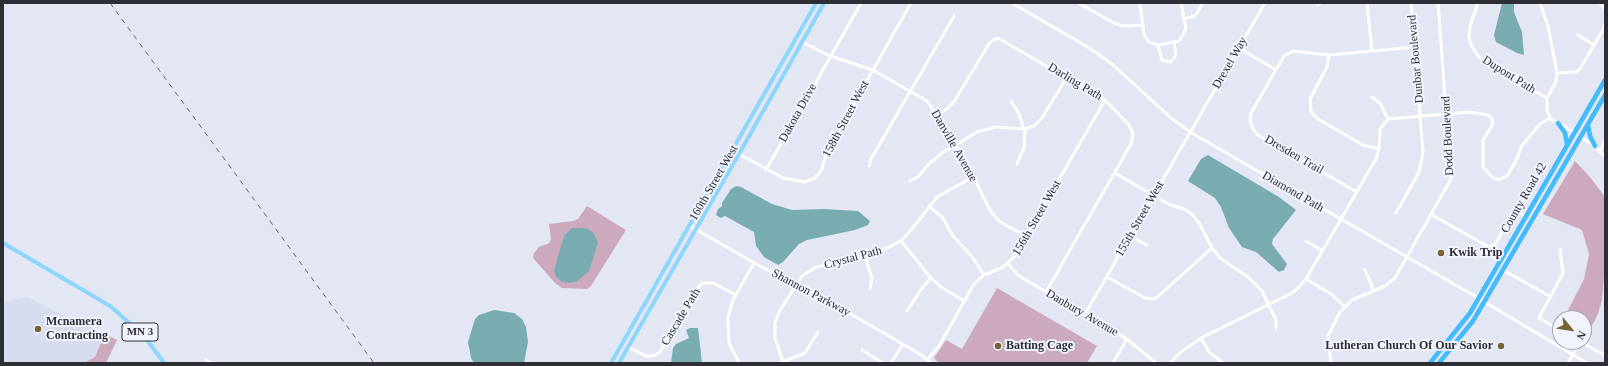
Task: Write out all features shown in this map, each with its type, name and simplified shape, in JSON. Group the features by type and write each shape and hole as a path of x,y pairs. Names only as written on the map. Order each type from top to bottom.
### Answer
{"highway":[{"name":"County Road 42","path":"1430,363 1470,312 1605,80"},
{"name":"County Road 42","path":"1439,363 1473,321 1605,95"},
{"path":"1558,123 1565,133 1567,145"},
{"path":"1580,124 1580,137"},
{"path":"1588,125 1590,136 1595,146"},
{"path":"1574,132 1576,145"}],"main road":[{"path":"802,42 800,39 817,3"},
{"name":"160th Street West","path":"611,363 817,3"},
{"name":"160th Street West","path":"619,363 824,3"},
{"name":"MN 3","path":"3,243 110,306 144,336 164,363"}],"street":[{"name":"Dakota Drive","path":"766,170 861,3"},
{"name":"158th Street West","path":"766,170 786,179 804,182 813,179 819,173 828,148 911,3"},
{"name":"Diamond Path","path":"1012,3 1091,49 1112,64 1165,113 1190,132 1478,298 1587,363"},
{"path":"1078,3 1114,23 1124,26 1143,25"},
{"path":"1140,3 1146,39 1149,42 1158,45 1179,41 1185,32 1181,3"},
{"path":"1184,19 1195,16 1203,3"},
{"name":"Drexel Way","path":"1195,123 1265,3"},
{"path":"1317,6 1321,3"},
{"path":"1367,3 1372,51"},
{"name":"Dunbar Boulevard","path":"1396,213 1422,163 1423,152 1411,3"},
{"name":"Dodd Boulevard","path":"1344,306 1392,281 1432,215 1447,188 1452,175 1438,3"},
{"name":"Dupont Path","path":"1478,3 1470,26 1469,38 1471,45 1478,56 1487,64 1547,98"},
{"path":"1540,3 1548,26 1557,73 1556,82 1547,98 1546,107 1550,118 1574,132"},
{"path":"1600,3 1605,9"},
{"path":"869,166 871,159 954,16"},
{"path":"1557,73 1575,72 1580,69 1605,23"},
{"path":"1578,35 1594,45"},
{"name":"Darling Path","path":"938,114 947,109 955,100 981,56 993,40 1002,39 1105,100 1129,125 1133,134 1131,144 1046,292"},
{"name":"Danville Avenue","path":"802,42 830,56 872,70 927,101 938,114 956,144 991,212 1000,222 1026,236"},
{"path":"1158,45 1162,60 1170,62 1176,55 1174,43"},
{"name":"Dresden Trail","path":"1357,192 1258,135 1253,129 1250,121 1251,113 1284,56 1293,50 1329,55 1415,47"},
{"path":"1238,48 1276,70"},
{"path":"1329,55 1328,67 1310,98 1311,112 1318,119 1363,145 1379,149"},
{"path":"910,181 918,177 934,159 956,144 987,128 1024,129 1034,126 1042,118 1067,77"},
{"path":"1372,97 1380,103 1388,119"},
{"name":"156th Street West","path":"927,360 938,346 974,284 984,275 1008,264 1014,257 1105,100"},
{"path":"1011,101 1020,114 1024,129 1024,148 1017,164"},
{"path":"1170,363 1181,352 1200,338 1292,293 1306,279 1376,159 1379,149 1380,130 1388,119 1421,115 1474,112 1484,113 1490,116 1493,124 1483,140 1483,167 1492,177 1498,180 1507,176 1516,161 1521,147 1540,124 1550,118"},
{"name":"155th Street West","path":"1085,314 1195,123"},
{"path":"1580,137 1595,146 1605,157"},
{"path":"1600,151 1605,142"},
{"path":"739,154 766,170"},
{"path":"1115,173 1154,196 1192,214 1199,223 1212,248 1225,262 1255,282 1276,320 1276,328"},
{"name":"Crystal Path","path":"782,363 775,338 774,323 779,312 802,276 813,268 865,256 888,248 901,241 941,194 973,177"},
{"path":"930,206 943,218 953,236 973,258 984,275"},
{"path":"1432,215 1490,247 1495,244 1514,212 1519,212 1526,216"},
{"name":"Shannon Parkway","path":"690,226 754,263 829,302 903,344 931,363"},
{"path":"1130,236 1147,245"},
{"path":"901,241 931,278 941,287 964,301"},
{"path":"1306,241 1323,251"},
{"path":"1107,277 1145,298 1155,299 1212,248"},
{"path":"1552,325 1539,318 1563,273 1560,249"},
{"path":"865,256 872,278 870,289"},
{"path":"739,363 731,347 727,330 729,313 736,295 754,263"},
{"name":"Danbury Avenue","path":"1008,264 1019,276 1127,339 1156,363"},
{"path":"1365,270 1374,291"},
{"path":"1503,270 1551,297"},
{"path":"907,311 922,288 931,278"},
{"path":"1306,279 1331,294 1344,306 1329,331 1328,345 1331,363"},
{"name":"Cascade Path","path":"628,347 646,356 653,356 659,352 702,283 713,282 736,295"},
{"path":"782,363 805,353 818,332"},
{"path":"1200,338 1209,352 1223,363"},
{"path":"1113,363 1127,339"},
{"path":"891,363 903,344"},
{"path":"1592,348 1604,355 1605,352"},
{"path":"862,350 884,363"},
{"path":"1568,363 1576,350"},
{"path":"206,360 212,363"}],"shaded area":[{"path":"1575,161 1590,177 1605,197 1605,264 1602,300 1598,314 1592,326 1592,310 1568,310 1584,279 1589,254 1582,230 1543,214"},
{"path":"587,206 626,230 591,286 587,289 562,288 555,283 533,258 534,253 539,247 549,243 551,239 549,224 578,219"},
{"path":"997,288 1097,346 1087,363 939,363 934,358 946,340 962,349"},
{"path":"28,297 72,321 75,317 104,335 95,357 84,363 3,363 3,305 6,301"},
{"path":"104,335 117,340 106,363 84,363 95,357"}],"water":[{"path":"1502,3 1514,3 1514,12 1522,32 1524,55 1496,42 1494,35"},
{"path":"1208,155 1279,197 1296,210 1273,239 1272,244 1287,264 1284,270 1279,272 1256,252 1242,247 1229,228 1221,207 1215,198 1188,181 1201,159"},
{"path":"736,186 741,187 772,204 792,210 824,209 858,211 870,221 868,225 855,230 807,240 799,244 783,262 778,265 764,257 756,246 754,232 725,216 721,218 716,215 718,209 722,206 722,203 731,189"},
{"path":"572,228 586,228 594,233 598,243 589,271 576,282 568,283 562,282 556,277 554,271 564,236"},
{"path":"494,310 514,313 522,319 526,327 528,342 524,363 474,363 471,358 468,342 475,319 479,315"},
{"path":"690,328 698,328 702,363 671,363 673,348 676,344 689,338 686,330"}],"railway":[{"path":"110,3 374,363"}],"place":[{"name":"Kwik Trip","path":"1441,253"},
{"name":"Mcnamera Contracting","path":"38,329"},
{"name":"Batting Cage","path":"998,346"},
{"name":"Lutheran Church Of Our Savior","path":"1501,346"}]}
